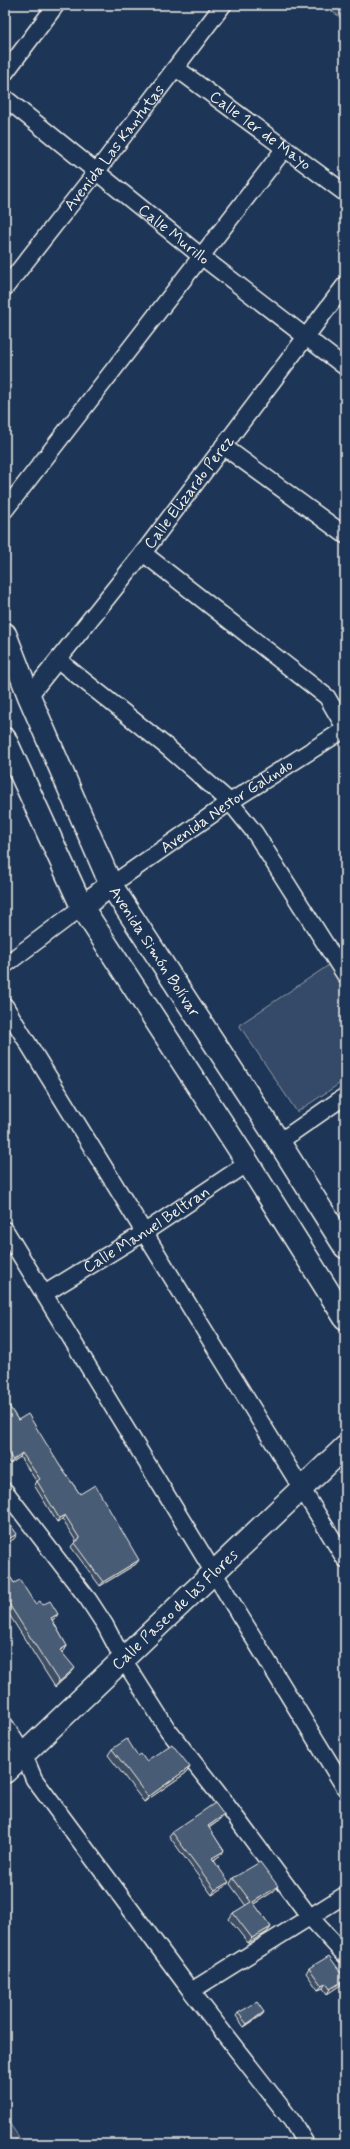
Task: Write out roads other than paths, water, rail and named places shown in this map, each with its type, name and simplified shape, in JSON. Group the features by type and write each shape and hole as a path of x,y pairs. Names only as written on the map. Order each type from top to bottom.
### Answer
{"street":[{"path":"5,73 56,5"},
{"name":"Avenida Las Kantutas","path":"5,288 97,171 223,5"},
{"name":"Calle 1er de Mayo","path":"176,68 345,193"},
{"name":"Calle Murillo","path":"5,98 202,257 345,367"},
{"path":"5,510 285,148"},
{"name":"Calle Elizardo Perez","path":"29,696 143,553 345,285"},
{"path":"223,446 345,535"},
{"path":"143,553 327,698 345,729"},
{"name":"Avenida Simón Bolívar","path":"5,634 29,696 111,885 279,1142 345,1247"},
{"path":"58,660 167,747 230,802 255,833 345,975"},
{"name":"Avenida Nestor Galindo","path":"111,885 230,802 345,729"},
{"path":"5,739 82,908 248,1163 345,1318"},
{"path":"5,965 111,885"},
{"path":"5,1006 345,1559"},
{"path":"279,1142 345,1096"},
{"name":"Calle Manuel Beltran","path":"44,1294 145,1232 248,1163"},
{"path":"5,1230 345,1788"},
{"name":"Calle Paseo de las Flores","path":"5,1772 212,1572 345,1448"},
{"path":"5,1491 88,1599 105,1625 123,1659 168,1730 222,1797 309,1916 345,1955"},
{"path":"5,1725 24,1755 34,1779 192,1991 292,2121 306,2144"},
{"path":"192,1991 309,1916 345,1895"}]}
